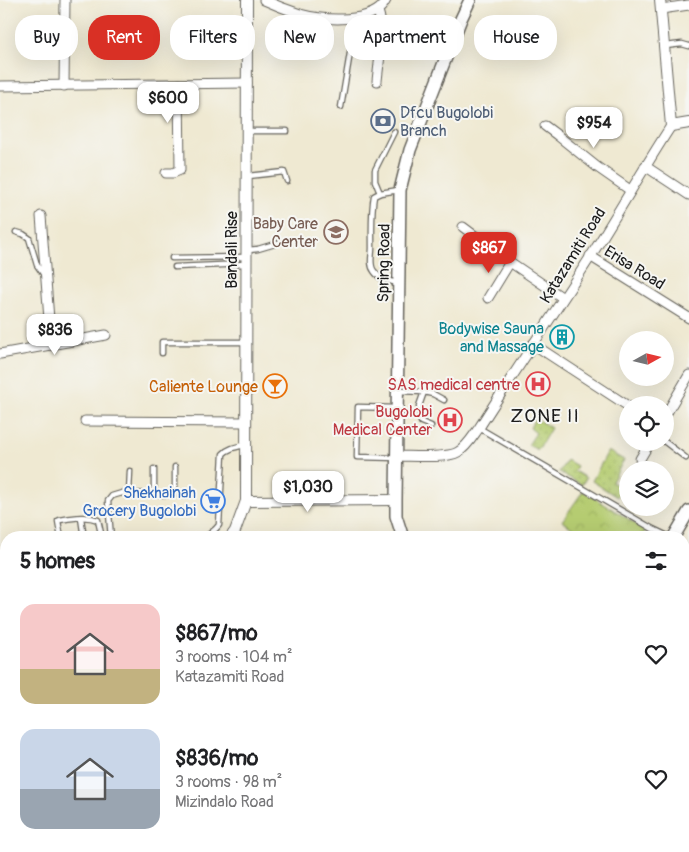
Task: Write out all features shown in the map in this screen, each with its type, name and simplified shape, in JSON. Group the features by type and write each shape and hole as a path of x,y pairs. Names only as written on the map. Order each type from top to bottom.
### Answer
{"main road":[{"name":"Spring Road","path":"401,531 396,516 400,190 410,150 470,0"},
{"path":"676,531 689,511"}],"street":[{"path":"64,86 65,0"},
{"name":"Bandali Rise","path":"246,501 247,0"},
{"path":"264,0 301,14 325,18 344,18"},
{"path":"369,15 378,11 386,0"},
{"path":"689,5 660,5 672,126 689,123"},
{"path":"377,81 382,28 378,11"},
{"path":"0,86 247,83"},
{"path":"166,173 180,170 179,84"},
{"path":"544,126 630,190"},
{"name":"Katazamiti Road","path":"397,457 445,456 458,452 464,447 479,428 672,126"},
{"path":"645,166 689,195"},
{"path":"42,216 51,345"},
{"path":"463,227 563,298"},
{"name":"Erisa Road","path":"590,256 689,318"},
{"path":"488,298 510,262"},
{"path":"0,354 106,334"},
{"path":"533,344 619,400"},
{"path":"674,401 689,375"},
{"path":"85,422 246,422"},
{"path":"640,458 644,451"},
{"path":"234,531 246,501 396,500"}],"lane":[{"path":"664,46 682,44 689,46"},
{"path":"341,107 349,60"},
{"path":"247,132 287,131"},
{"path":"380,193 375,181 374,170 394,132"},
{"path":"247,176 284,172 287,180"},
{"path":"398,283 381,279 372,270 371,213 374,196 380,193 400,190"},
{"path":"16,232 29,238 37,265 47,281"},
{"path":"175,266 246,257 258,249 285,241"},
{"path":"172,258 246,257"},
{"path":"162,353 162,342 246,342"},
{"path":"397,391 424,392 444,400"},
{"path":"424,392 419,406 421,422 432,426"},
{"path":"397,408 358,407 357,457 397,457"},
{"path":"479,428 658,531"},
{"path":"214,531 219,525 223,454 234,447 246,445"},
{"path":"674,449 686,458"},
{"path":"110,531 108,501 112,496 129,493 172,495 175,493 175,467"},
{"path":"154,469 154,494"},
{"path":"129,493 130,471"},
{"path":"80,518 83,531"},
{"path":"60,531 58,521 80,518 98,520 100,531"}],"green space":[{"path":"535,418 551,428 538,450 528,445 536,433 530,428"},
{"path":"608,451 624,460 619,461 619,469 612,482 619,486 617,497 592,481"},
{"path":"567,460 577,466 574,471 586,478 582,485 559,472"},
{"path":"583,491 619,513 619,516 623,516 646,530 645,531 576,531 562,521"}],"place":[{"name":"Dfcu Bugolobi Branch","path":"383,121"},
{"name":"Baby Care Center","path":"336,232"},
{"name":"Bodywise Sauna and Massage","path":"562,337"},
{"name":"SAS medical centre","path":"538,384"},
{"name":"Caliente Lounge","path":"275,386"},
{"name":"Bugolobi Medical Center","path":"450,420"},
{"name":"Shekhainah Grocery Bugolobi","path":"213,501"}],"district":[{"name":"ZONE II","path":"545,415"}]}
